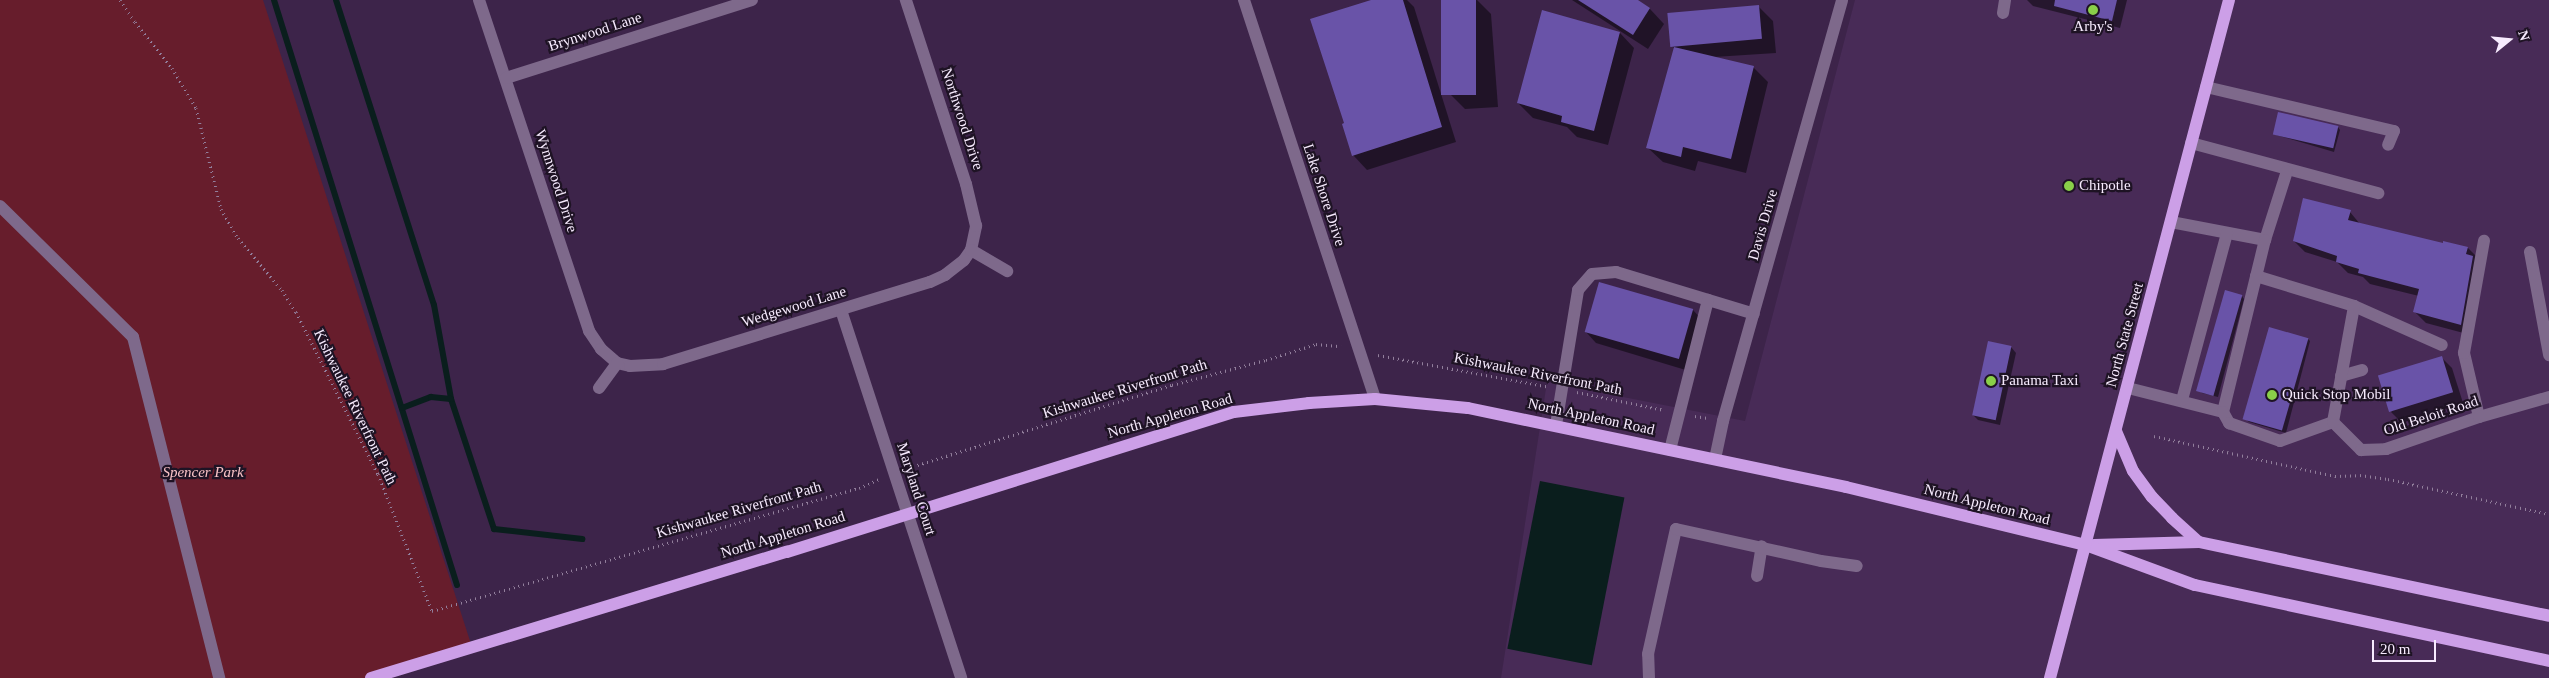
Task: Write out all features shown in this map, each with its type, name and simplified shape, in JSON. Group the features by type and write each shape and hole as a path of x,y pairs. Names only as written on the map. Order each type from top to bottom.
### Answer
{"main road":[{"name":"North State Street","path":"2050,678 2229,0"},
{"name":"North Appleton Road","path":"371,678 787,552 1234,412 1309,403 1375,399 1468,408 1846,487 2086,545"},
{"path":"2116,431 2133,471 2152,497 2199,542"},
{"path":"2086,545 2199,542 2549,616"},
{"path":"2086,545 2195,585 2549,661"}],"street":[{"name":"Wynnwood Drive","path":"480,0 589,331 601,349 616,363"},
{"name":"Brynwood Lane","path":"506,78 752,0"},
{"name":"Northwood Drive","path":"906,0 966,184 976,226 971,250"},
{"name":"Lake Shore Drive","path":"1244,0 1375,399"},
{"name":"Davis Drive","path":"1715,459 1723,421 1842,0"},
{"path":"2206,87 2394,131 2388,145"},
{"path":"2191,143 2287,171 2378,193"},
{"path":"2287,171 2265,240 2223,412 2228,423 2280,440 2298,436 2333,422 2354,306"},
{"path":"0,206 133,337 220,678"},
{"path":"2171,222 2265,240"},
{"path":"2182,400 2227,233"},
{"path":"2479,417 2464,353 2484,241"},
{"path":"971,250 1007,271"},
{"name":"Wedgewood Lane","path":"616,363 630,366 663,364 841,310 945,276 964,260 971,250"},
{"path":"2530,252 2549,355"},
{"path":"1556,425 1578,290 1592,274 1616,272 1754,314"},
{"path":"2256,276 2354,306 2442,345"},
{"path":"1670,450 1708,300"},
{"name":"Maryland Court","path":"841,310 961,678"},
{"path":"599,388 616,363"},
{"path":"2341,376 2362,370"},
{"path":"2128,388 2182,400 2223,412"},
{"name":"Old Beloit Road","path":"2333,422 2361,450 2386,449 2479,417 2549,398"},
{"path":"1649,678 1648,654 1676,529 1762,546 1821,561 1857,566"},
{"path":"1757,576 1762,546"}],"path":[{"name":"Kishwaukee Riverfront Path","path":"120,0 134,22 172,68 192,101 221,208 238,238 282,290 296,312 378,474 432,611 859,488 894,473 1172,385 1266,360 1316,344 1358,347 1380,356 1723,421"},
{"path":"2154,436 2335,476 2360,475 2388,479 2549,514"}],"shaded area":[{"path":"1855,0 2549,0 2549,678 1501,678 1547,382 1745,421"},
{"path":"1540,481 1624,497 1592,665 1507,649"}],"green space":[{"name":"Spencer Park","path":"0,0 263,0 472,647 370,678 0,678"}],"building":[{"path":"1371,0 1403,0 1442,127 1352,156 1342,124 1344,123 1310,19"},
{"path":"1441,0 1476,0 1476,95 1441,95"},
{"path":"1578,0 1638,0 1650,8 1633,35"},
{"name":"Arby's","path":"2055,0 2117,0 2112,21 2054,6"},
{"path":"1759,5 1762,39 1670,47 1667,13"},
{"path":"1542,10 1620,32 1594,131 1561,122 1562,116 1517,103"},
{"path":"1674,47 1754,66 1731,159 1683,147 1681,157 1646,148"},
{"path":"2278,112 2338,126 2333,148 2273,134"},
{"path":"2303,198 2351,210 2348,220 2443,243 2443,241 2468,247 2466,254 2473,256 2461,325 2413,312 2419,289 2358,273 2359,269 2336,262 2337,256 2293,241"},
{"path":"1599,282 1693,309 1679,359 1585,332"},
{"path":"2225,290 2242,295 2213,396 2196,391"},
{"name":"Quick Stop Mobil","path":"2269,327 2308,338 2282,431 2243,419"},
{"name":"Panama Taxi","path":"1988,341 2011,346 1996,420 1972,415"},
{"path":"2442,356 2453,392 2389,412 2378,376"}],"waterway":[{"path":"274,0 457,585"},
{"path":"336,0 434,305 451,399 494,529 582,539"},
{"path":"402,408 431,397 451,399"}],"place":[{"name":"Arby's","path":"2093,10"},
{"name":"Chipotle","path":"2069,186"},
{"name":"Panama Taxi","path":"1991,381"},
{"name":"Quick Stop Mobil","path":"2272,395"}]}
